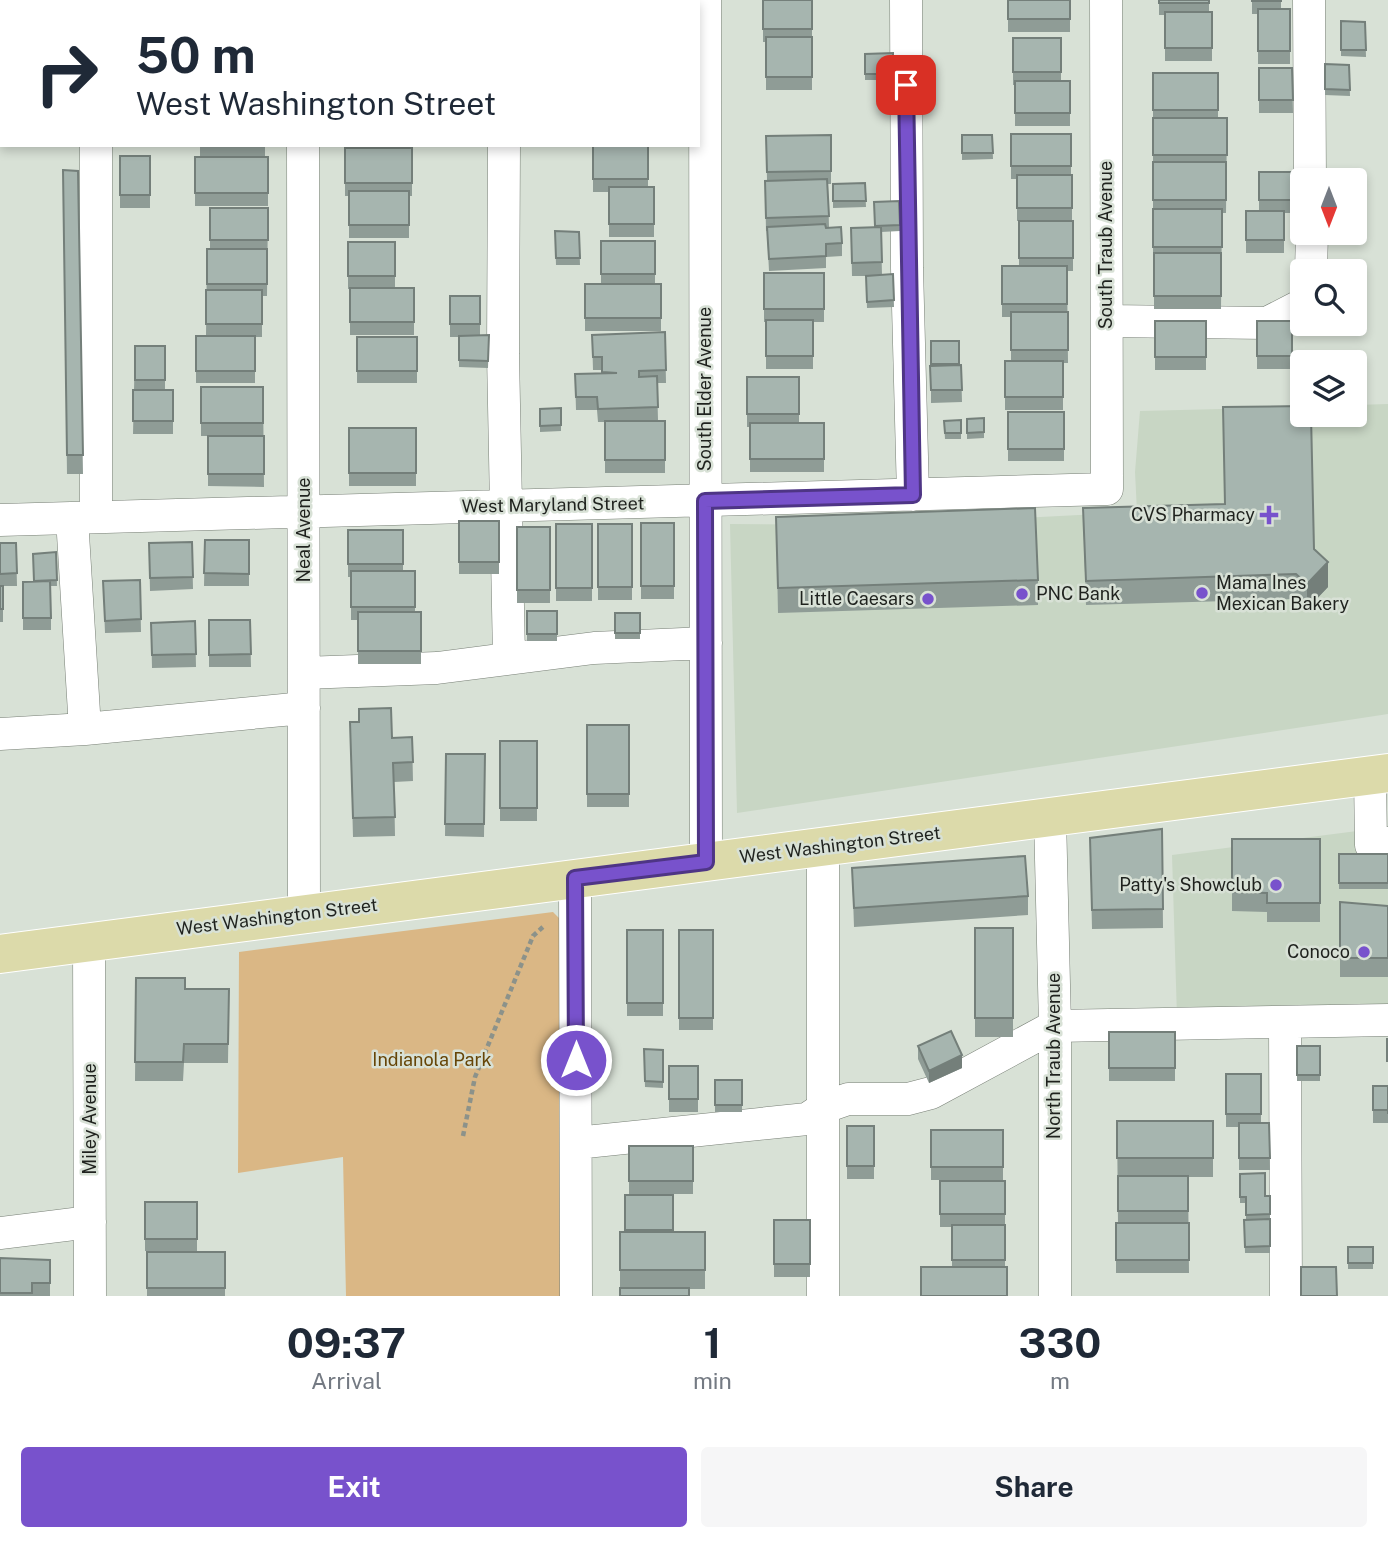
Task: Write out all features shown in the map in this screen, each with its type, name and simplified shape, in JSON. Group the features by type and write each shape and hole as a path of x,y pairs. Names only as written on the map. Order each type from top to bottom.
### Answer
{"main road":[{"name":"West Washington Street","path":"0,954 1379,774"}],"street":[{"name":"South Elder Avenue","path":"705,0 706,862"},
{"path":"906,0 907,268 913,495"},
{"name":"South Traub Avenue","path":"1106,0 1107,489"},
{"path":"1309,0 1310,168"},
{"path":"85,729 84,517 96,147"},
{"name":"Neal Avenue","path":"303,147 304,914"},
{"path":"504,147 509,657"},
{"path":"1107,321 1267,323 1290,311"},
{"name":"West Maryland Street","path":"0,520 1107,489"},
{"path":"304,673 437,668 594,648 706,643"},
{"path":"0,734 85,729 304,708"},
{"path":"1379,774 1371,845 1388,843"},
{"name":"North Traub Avenue","path":"1050,817 1055,1026 1055,1296"},
{"path":"823,847 823,1296"},
{"path":"575,878 576,1296"},
{"name":"Miley Avenue","path":"89,942 90,1296"},
{"path":"576,1143 807,1119 825,1107 848,1099 908,1099 931,1093 1055,1026 1388,1020"},
{"path":"1285,1022 1286,1296"},
{"path":"0,1233 90,1222"}],"path":[{"path":"463,1136 475,1077 533,936 544,926"}],"shaded area":[{"path":"1388,404 1388,714 737,813 730,524 888,525 1137,512 1135,472 1140,411 1290,407 1290,427 1367,427 1367,405"},
{"path":"1388,827 1388,1010 1177,1017 1172,855"}],"green space":[{"name":"Indianola Park","path":"553,912 563,922 565,1296 346,1296 343,1157 238,1173 239,952"}],"building":[{"path":"763,0 812,0 812,29 763,29"},
{"path":"1008,0 1070,0 1070,19 1008,19"},
{"path":"1159,0 1209,0 1209,3 1159,3"},
{"path":"1258,9 1290,9 1290,51 1258,51"},
{"path":"1165,12 1212,12 1212,48 1165,48"},
{"path":"1341,21 1365,22 1366,50 1341,50"},
{"path":"766,37 812,37 812,77 766,77"},
{"path":"1013,38 1061,38 1061,72 1013,72"},
{"path":"893,53 893,74 865,74 865,54"},
{"path":"1325,64 1349,65 1350,90 1325,89"},
{"path":"1259,68 1292,68 1293,100 1259,100"},
{"path":"1153,73 1218,73 1218,110 1153,110"},
{"path":"1015,81 1070,81 1070,113 1015,113"},
{"path":"1153,118 1227,118 1227,155 1153,155"},
{"path":"1011,134 1071,134 1071,166 1011,166"},
{"path":"831,135 831,171 767,172 766,136"},
{"path":"962,135 992,135 993,153 962,153"},
{"path":"593,147 648,147 648,179 593,179"},
{"path":"345,148 412,148 412,183 345,183"},
{"path":"120,156 150,156 150,195 120,195"},
{"path":"195,157 268,157 268,193 195,193"},
{"path":"1153,162 1226,162 1226,200 1153,200"},
{"path":"63,170 78,171 83,455 67,455"},
{"path":"1259,172 1290,172 1290,200 1259,200"},
{"path":"1017,175 1072,175 1072,208 1017,208"},
{"path":"827,179 829,216 766,218 765,181"},
{"path":"865,183 866,201 833,201 833,184"},
{"path":"609,187 654,187 654,224 609,224"},
{"path":"349,191 409,191 409,225 349,225"},
{"path":"899,201 900,225 875,226 874,202"},
{"path":"210,208 268,208 268,240 210,240"},
{"path":"1153,209 1222,209 1222,247 1153,247"},
{"path":"1246,211 1284,211 1284,240 1246,240"},
{"path":"1019,221 1073,221 1073,258 1019,258"},
{"path":"825,224 826,228 841,227 842,243 826,244 826,256 769,259 767,227"},
{"path":"881,227 882,262 852,263 851,228"},
{"path":"555,231 579,232 580,258 556,258"},
{"path":"601,241 655,241 655,274 601,274"},
{"path":"348,242 395,242 395,276 348,276"},
{"path":"207,249 267,249 267,284 207,284"},
{"path":"1154,253 1221,253 1221,296 1154,296"},
{"path":"1002,266 1067,266 1067,304 1002,304"},
{"path":"764,273 824,273 824,309 764,309"},
{"path":"893,274 894,300 867,302 866,276"},
{"path":"585,284 661,284 661,318 585,318"},
{"path":"350,288 414,288 414,322 350,322"},
{"path":"206,290 262,290 262,324 206,324"},
{"path":"450,296 480,296 480,324 450,324"},
{"path":"1011,312 1068,312 1068,350 1011,350"},
{"path":"766,320 813,320 813,356 766,356"},
{"path":"1155,321 1206,321 1206,357 1155,357"},
{"path":"1257,321 1290,321 1290,356 1257,356"},
{"path":"665,332 666,370 639,371 639,377 657,376 658,407 598,409 597,397 576,397 575,374 617,373 602,372 602,357 593,357 592,335"},
{"path":"489,335 488,361 459,360 459,336"},
{"path":"196,336 255,336 255,371 196,371"},
{"path":"357,337 417,337 417,371 357,371"},
{"path":"931,341 959,341 959,364 931,364"},
{"path":"135,346 165,346 165,380 135,380"},
{"path":"1005,361 1063,361 1063,397 1005,397"},
{"path":"961,365 962,390 931,390 930,366"},
{"path":"747,377 799,377 799,414 747,414"},
{"path":"201,387 263,387 263,423 201,423"},
{"path":"133,390 173,390 173,421 133,421"},
{"path":"1290,406 1290,427 1311,427 1314,549 1328,562 1307,584 1296,574 1086,581 1083,508 1225,504 1223,407"},
{"path":"561,408 561,425 540,426 540,409"},
{"path":"1008,412 1064,412 1064,449 1008,449"},
{"path":"984,418 984,432 967,433 967,419"},
{"path":"961,420 961,433 945,433 944,421"},
{"path":"605,421 665,421 665,460 605,460"},
{"path":"750,423 824,423 824,459 750,459"},
{"path":"349,428 416,428 416,473 349,473"},
{"path":"208,436 264,436 264,474 208,474"},
{"path":"1035,508 1038,580 778,588 776,517"},
{"path":"459,521 499,521 499,562 459,562"},
{"path":"641,523 674,523 674,586 641,586"},
{"path":"556,524 592,524 592,588 556,588"},
{"path":"598,524 632,524 632,587 598,587"},
{"path":"517,527 550,527 550,590 517,590"},
{"path":"348,530 403,530 403,564 348,564"},
{"path":"205,540 249,540 249,574 204,573"},
{"path":"192,542 193,577 150,578 149,543"},
{"path":"0,543 16,543 17,573 0,574"},
{"path":"56,552 57,580 34,581 33,554"},
{"path":"351,571 415,571 415,607 351,607"},
{"path":"140,580 141,619 105,621 103,581"},
{"path":"50,581 51,618 23,618 23,582"},
{"path":"0,586 3,586 3,609 0,609"},
{"path":"527,611 557,611 557,634 527,634"},
{"path":"358,612 421,612 421,651 358,651"},
{"path":"615,613 640,613 640,633 615,633"},
{"path":"209,620 250,620 251,654 209,655"},
{"path":"195,621 196,654 152,655 151,623"},
{"path":"391,708 392,738 412,737 413,762 393,763 395,817 353,818 350,722 359,722 359,709"},
{"path":"587,725 629,725 629,794 587,794"},
{"path":"500,741 537,741 537,808 500,808"},
{"path":"446,754 485,754 484,824 445,824"},
{"path":"1162,829 1163,909 1092,910 1090,838"},
{"name":"Patty's Showclub","path":"1232,839 1320,839 1320,903 1267,903 1267,893 1232,892"},
{"path":"1339,854 1388,854 1388,883 1339,883"},
{"path":"1025,856 1028,896 854,908 852,868"},
{"name":"Conoco","path":"1340,902 1388,906 1388,958 1340,958"},
{"path":"975,928 1013,928 1013,1018 975,1018"},
{"path":"627,930 663,930 663,1003 627,1003"},
{"path":"679,930 713,930 713,1018 679,1018"},
{"path":"136,978 185,978 185,989 229,989 228,1044 184,1044 183,1062 135,1062"},
{"path":"951,1031 962,1055 929,1071 918,1046"},
{"path":"1109,1032 1175,1032 1175,1068 1109,1068"},
{"path":"1297,1046 1320,1046 1320,1075 1297,1075"},
{"path":"644,1049 663,1050 663,1082 645,1081"},
{"path":"669,1066 698,1066 698,1099 669,1099"},
{"path":"1226,1074 1261,1074 1261,1114 1226,1114"},
{"path":"715,1080 742,1080 742,1105 715,1105"},
{"path":"1373,1086 1388,1086 1388,1110 1373,1110"},
{"path":"1117,1121 1213,1121 1213,1158 1117,1158"},
{"path":"1239,1123 1269,1123 1270,1158 1239,1158"},
{"path":"847,1126 874,1126 874,1166 847,1166"},
{"path":"931,1130 1003,1130 1003,1167 931,1167"},
{"path":"629,1146 693,1146 693,1181 629,1181"},
{"path":"1265,1173 1265,1196 1270,1196 1270,1214 1246,1215 1246,1197 1240,1197 1240,1174"},
{"path":"1118,1176 1188,1176 1188,1211 1118,1211"},
{"path":"940,1181 1005,1181 1005,1214 940,1214"},
{"path":"625,1195 673,1195 673,1230 625,1230"},
{"path":"145,1202 197,1202 197,1239 145,1239"},
{"path":"1270,1219 1270,1246 1245,1247 1244,1220"},
{"path":"774,1220 810,1220 810,1264 774,1264"},
{"path":"1116,1223 1189,1223 1189,1260 1116,1260"},
{"path":"952,1225 1005,1225 1005,1260 952,1260"},
{"path":"620,1232 705,1232 705,1270 620,1270"},
{"path":"1348,1247 1373,1247 1373,1263 1348,1263"},
{"path":"147,1252 225,1252 225,1288 147,1288"},
{"path":"0,1258 50,1260 50,1283 32,1283 32,1293 0,1293"},
{"path":"921,1267 1007,1267 1007,1296 921,1296"},
{"path":"1301,1267 1336,1267 1337,1296 1301,1296"},
{"path":"620,1288 689,1288 689,1296 620,1296"}],"place":[{"name":"CVS Pharmacy","path":"1269,515"},
{"name":"Mama Ines Mexican Bakery","path":"1202,593"},
{"name":"PNC Bank","path":"1022,594"},
{"name":"Little Caesars","path":"928,599"},
{"name":"Patty's Showclub","path":"1276,885"},
{"name":"Conoco","path":"1364,952"}],"route":[{"path":"576,1060 575,878 706,862 705,501 913,495 907,268 906,85"}]}
